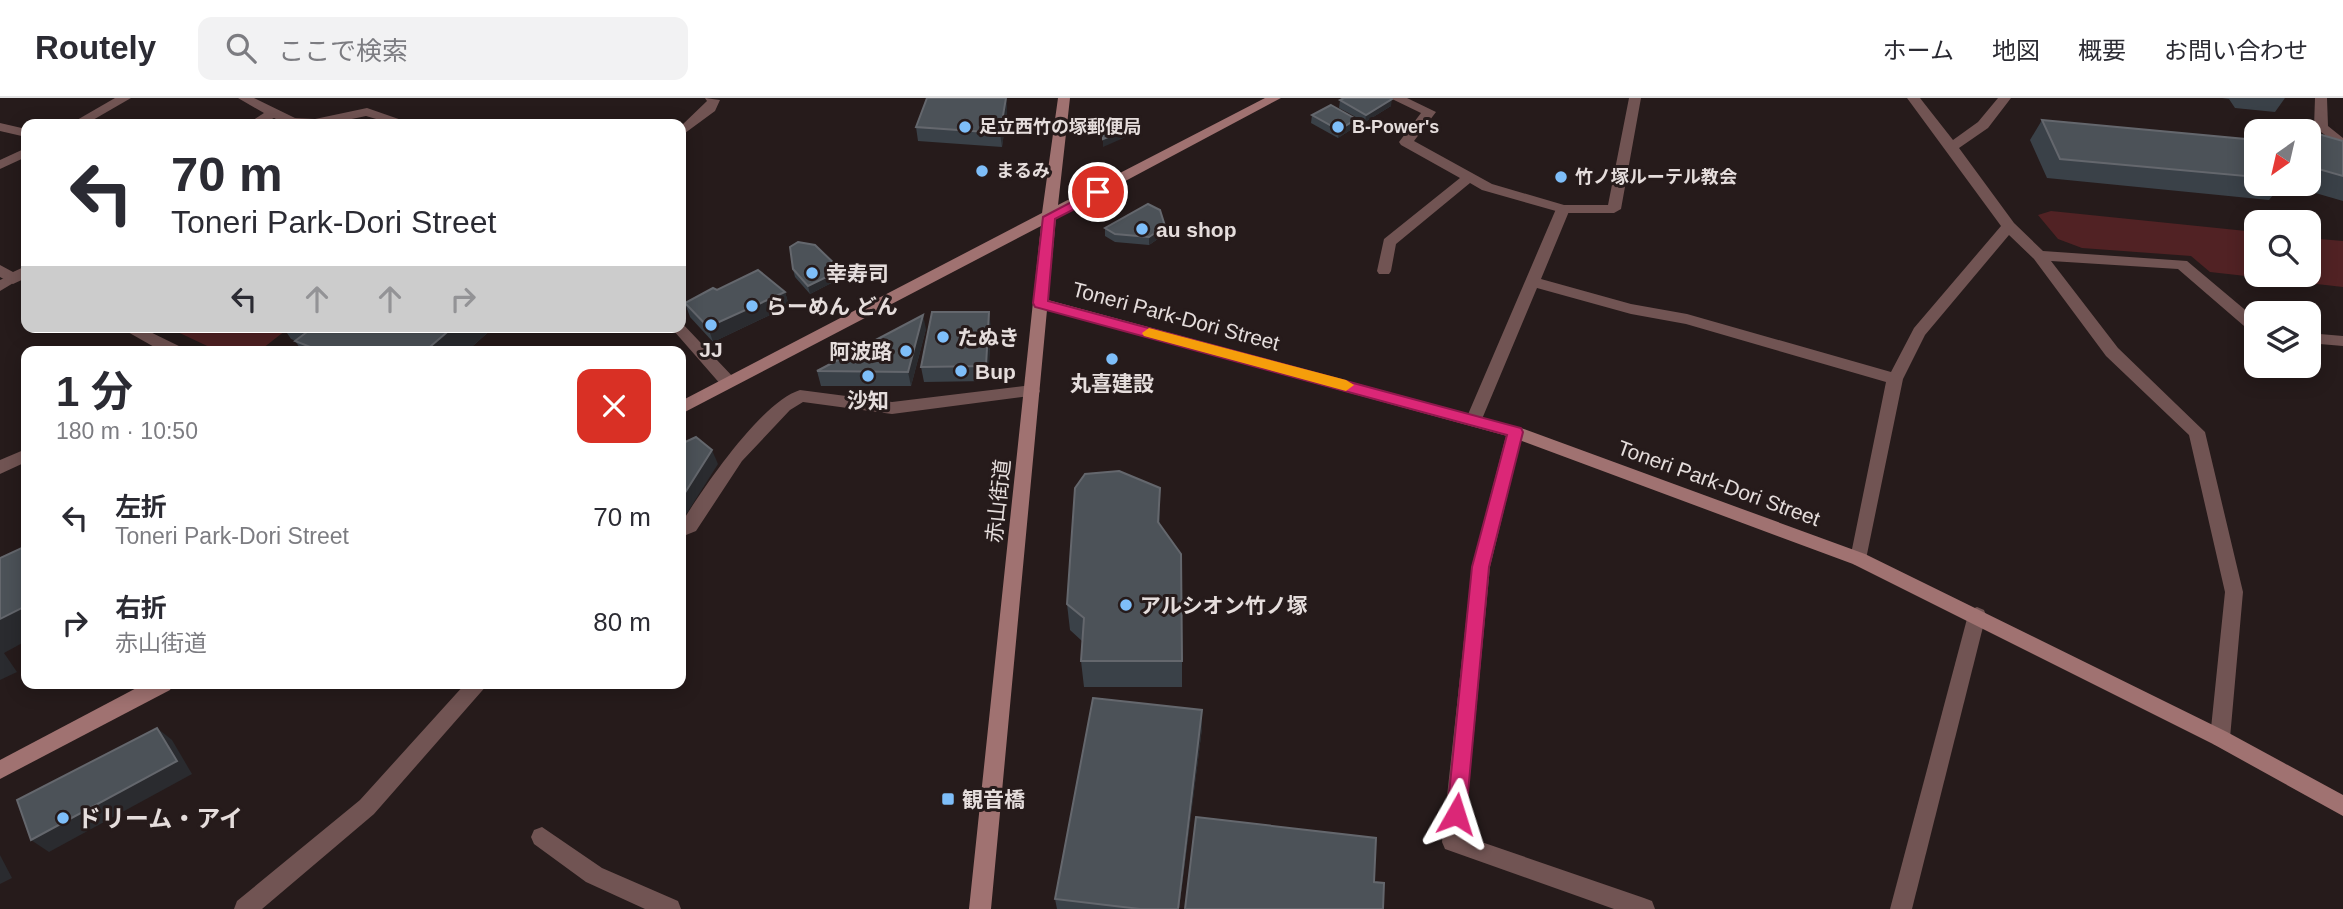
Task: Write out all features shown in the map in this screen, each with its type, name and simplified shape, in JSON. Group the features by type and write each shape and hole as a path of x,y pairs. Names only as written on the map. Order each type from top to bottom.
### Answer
{"street":[{"path":"87,119 125,98"},
{"path":"244,98 286,119"},
{"path":"349,114 365,98"},
{"path":"686,128 710,108 714,100 711,98"},
{"name":"赤山街道","path":"980,909 1040,303 1064,98"},
{"path":"686,405 1275,98"},
{"path":"1396,98 1429,112 1406,142 1487,187 1563,209 1614,209 1634,98"},
{"path":"1913,98 2009,226 2039,256 2112,352 2197,432 2234,592 2220,738"},
{"path":"1952,147 1983,125 2005,98"},
{"path":"2322,98 2321,127 2343,144"},
{"path":"330,119 367,112 390,119"},
{"path":"262,119 273,113"},
{"path":"0,127 21,132"},
{"path":"0,165 21,154"},
{"path":"1384,271 1390,243 1469,177"},
{"path":"1474,419 1563,209"},
{"path":"1860,559 1895,379 1919,332 2009,226"},
{"path":"2039,256 2182,264 2244,318"},
{"path":"1533,282 1631,309 1687,319 1895,379"},
{"name":"Toneri Park-Dori Street","path":"1040,303 1474,419 1860,559 2220,738 2343,806"},
{"path":"139,333 165,346"},
{"path":"684,333 728,382"},
{"path":"2321,339 2343,341"},
{"path":"686,528 690,526 736,457 784,406 800,396 892,408 1032,391"},
{"path":"1515,432 1481,567 1454,842 1644,909"},
{"path":"0,468 21,458"},
{"path":"1901,909 1977,615"},
{"path":"0,770 154,689"},
{"path":"245,909 368,807 474,689"},
{"path":"542,838 594,875 670,909"}],"shaded area":[{"path":"2051,211 2244,231 2244,276 2210,272 2191,256 2082,248 2058,239 2038,215"},
{"path":"2321,239 2343,241 2343,287 2321,285"},
{"path":"180,333 282,333 266,346 207,346"}],"building":[{"path":"927,98 1006,98 1000,133 916,127"},
{"path":"1392,99 1366,115 1340,100"},
{"path":"1331,105 1356,119 1339,130 1312,115"},
{"path":"2042,120 2244,139 2244,176 2060,159"},
{"path":"1130,123 1128,129 1103,139 1102,125"},
{"path":"2321,135 2343,141 2343,176 2321,170"},
{"path":"1148,204 1160,210 1165,226 1149,237 1115,234 1105,228"},
{"path":"798,242 815,245 841,270 808,286 793,269 790,247"},
{"path":"758,270 785,292 708,327 686,302 713,288 717,290"},
{"path":"932,312 989,312 986,366 921,367"},
{"path":"923,315 908,372 817,371"},
{"path":"306,333 446,333 431,346 308,346 295,341"},
{"path":"696,437 712,450 686,491 686,442"},
{"name":"アルシオン竹ノ塚","path":"1119,471 1160,488 1158,522 1181,554 1182,661 1081,661 1084,618 1067,604 1075,488 1085,474"},
{"path":"21,548 21,608 0,619 0,558"},
{"path":"1093,698 1202,710 1178,909 1140,909 1055,899"},
{"path":"157,728 177,761 31,840 17,800"},
{"path":"1196,817 1376,838 1374,882 1384,883 1383,909 1185,909"}],"slow traffic":[{"path":"1149,333 1346,385"}],"place":[{"name":"足立西竹の塚郵便局","path":"965,127"},
{"name":"B-Power's","path":"1338,127"},
{"name":"まるみ","path":"982,171"},
{"name":"竹ノ塚ルーテル教会","path":"1561,177"},
{"name":"au shop","path":"1142,229"},
{"name":"幸寿司","path":"812,273"},
{"name":"らーめん どん","path":"752,306"},
{"name":"JJ","path":"711,325"},
{"name":"たぬき","path":"943,337"},
{"name":"阿波路","path":"906,351"},
{"name":"丸喜建設","path":"1112,359"},
{"name":"Bup","path":"961,371"},
{"name":"沙知","path":"868,376"},
{"name":"アルシオン竹ノ塚","path":"1126,605"},
{"name":"観音橋","path":"948,799"},
{"name":"ドリーム・アイ","path":"63,818"}],"route":[{"path":"1098,192 1049,217 1040,303 1515,432 1481,567 1456,814"}]}
